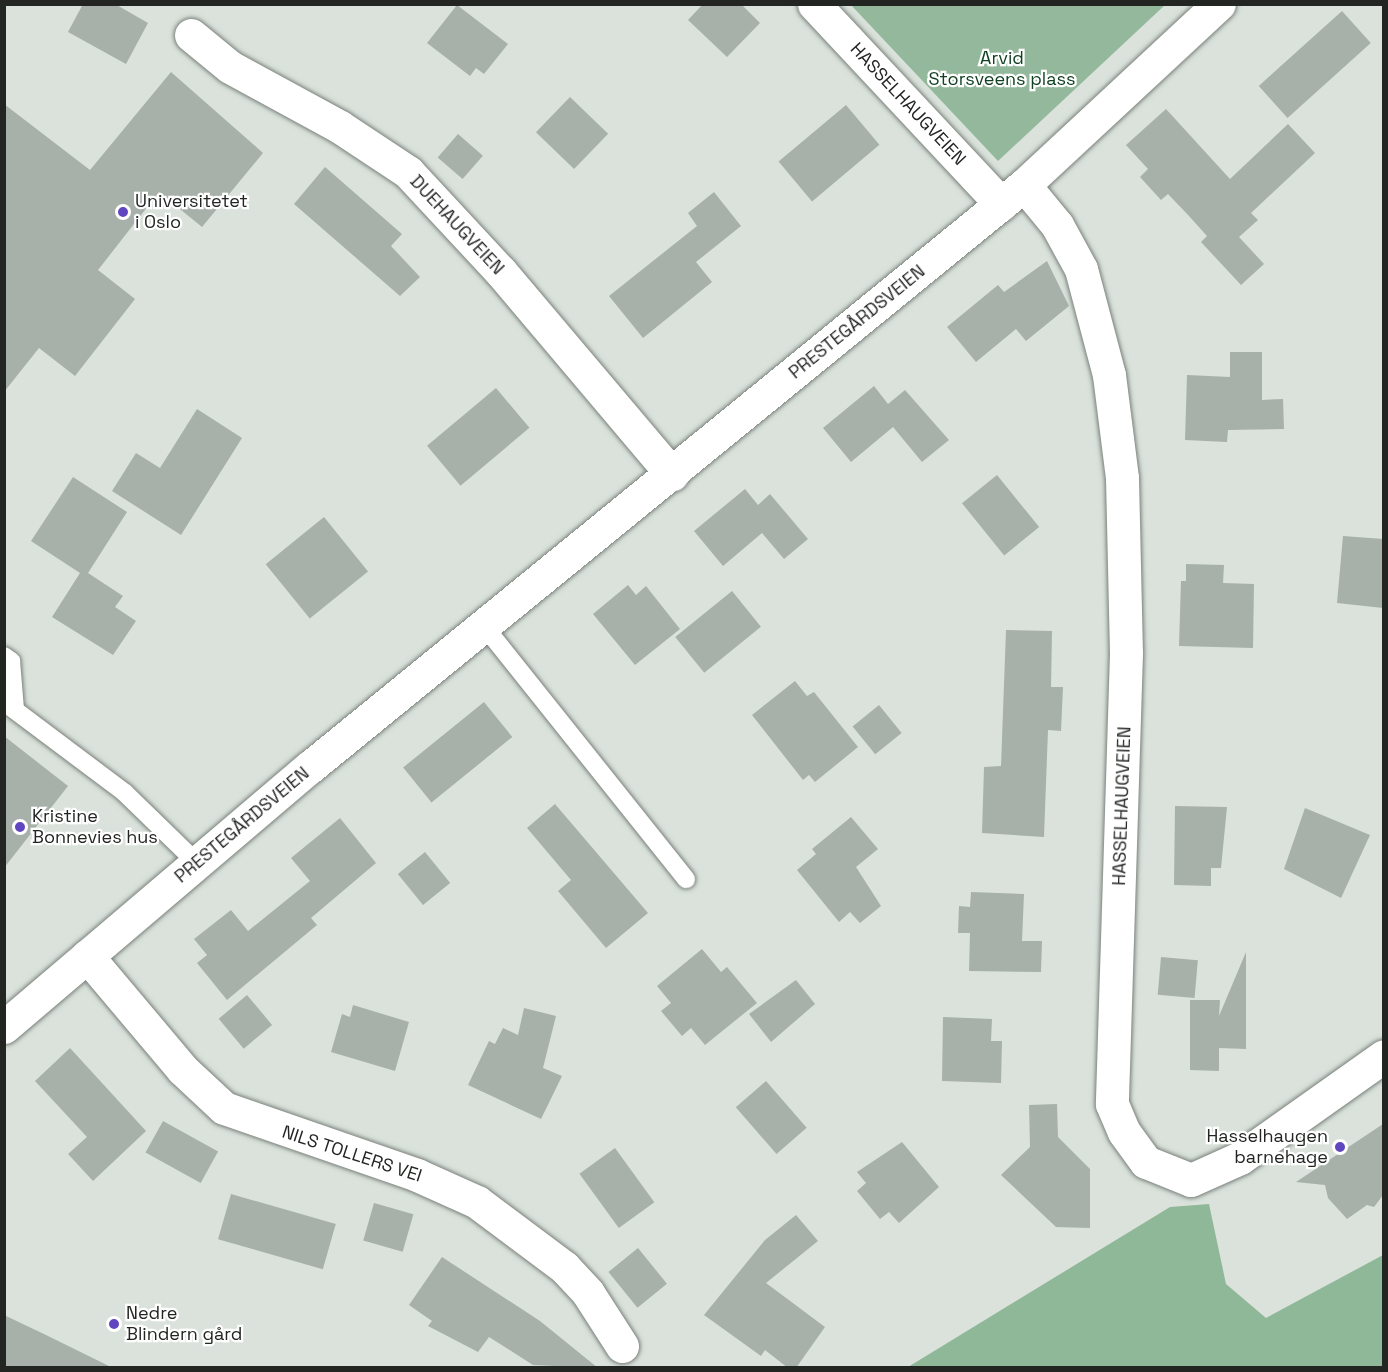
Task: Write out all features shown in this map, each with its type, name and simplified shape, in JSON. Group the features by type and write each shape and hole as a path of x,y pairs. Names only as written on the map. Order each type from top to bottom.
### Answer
{"street":[{"name":"HASSELHAUGVEIEN","path":"814,4 1012,194 1057,225 1081,269 1109,375 1121,466 1126,654 1112,1104 1124,1132 1146,1162 1191,1180 1240,1158 1383,1056"},
{"name":"PRESTEGÅRDSVEIEN","path":"4,1028 197,862 1012,194 1219,4"},
{"name":"DUEHAUGVEIEN","path":"191,35 230,67 340,127 408,172 486,255 672,474"},
{"name":"NILS TOLLERS VEI","path":"87,956 189,1078 224,1108 417,1175 477,1202 564,1267 588,1293 622,1346"}],"lane":[{"path":"484,626 686,879"},
{"path":"4,656 11,661 10,706 125,793 197,862"}],"green space":[{"name":"Arvid Storsveens plass","path":"851,5 1165,5 998,161"},
{"path":"1209,1204 1226,1284 1266,1318 1383,1255 1383,1367 908,1367 1170,1207"}],"building":[{"path":"83,4 115,4 148,23 126,64 68,32"},
{"path":"703,4 741,4 760,23 727,57 688,20"},
{"path":"457,5 508,44 484,74 476,68 470,76 427,43"},
{"path":"1342,11 1371,43 1288,118 1259,86"},
{"path":"171,72 263,153 202,227 159,192 98,270 135,299 75,376 39,348 4,392 4,104 90,170"},
{"path":"570,97 608,134 574,169 536,132"},
{"path":"846,105 879,145 812,201 779,162"},
{"path":"1166,109 1230,179 1288,124 1315,153 1251,213 1258,220 1239,237 1264,264 1241,285 1201,242 1207,236 1189,216 1168,194 1161,200 1140,177 1148,169 1126,145"},
{"path":"458,134 483,156 463,179 438,157"},
{"path":"325,167 402,234 391,246 420,277 400,296 294,204"},
{"path":"714,192 741,226 696,262 712,282 643,338 609,296 697,226 688,213"},
{"path":"1047,261 1069,306 1026,341 1016,329 976,362 947,327 998,285 1004,292"},
{"path":"1230,352 1262,352 1262,400 1283,399 1284,429 1228,430 1227,442 1185,440 1187,375 1230,377"},
{"path":"874,386 888,404 905,390 949,440 922,462 893,427 851,462 823,428"},
{"path":"496,388 529,428 460,486 427,446"},
{"path":"197,409 242,438 181,535 112,491 136,453 160,468"},
{"path":"997,475 1039,527 1004,555 962,503"},
{"path":"73,477 127,512 88,573 123,596 115,607 136,621 113,655 52,617 80,573 31,541"},
{"path":"745,489 758,505 770,494 808,539 784,559 762,533 723,566 694,531"},
{"path":"324,517 368,571 310,619 266,564"},
{"path":"1343,536 1383,539 1383,608 1337,603"},
{"path":"1186,564 1224,565 1223,583 1254,584 1253,648 1179,646 1181,581 1186,581"},
{"path":"628,585 636,595 646,586 680,629 635,665 593,614"},
{"path":"732,591 761,627 704,673 675,637"},
{"path":"1006,630 1052,631 1051,687 1063,687 1061,731 1048,730 1044,837 982,833 984,767 1001,766"},
{"path":"795,681 807,696 814,692 858,747 815,782 809,775 803,780 752,715"},
{"path":"484,702 512,737 431,802 403,767"},
{"path":"879,705 902,733 875,754 853,726"},
{"name":"Kristine Bonnevies hus","path":"4,736 68,786 4,868"},
{"path":"555,804 648,913 606,948 558,891 571,880 527,828"},
{"path":"1175,806 1227,807 1221,868 1211,868 1211,886 1174,885"},
{"path":"1305,808 1370,835 1341,898 1284,869"},
{"path":"851,817 878,849 856,867 881,906 860,923 850,912 839,922 797,870 816,854 812,849"},
{"path":"340,818 376,863 311,918 317,925 227,1000 197,963 207,955 194,939 231,910 248,931 310,881 291,858"},
{"path":"425,852 450,883 423,905 398,874"},
{"path":"971,892 1024,894 1022,941 1042,941 1041,972 969,971 970,933 958,933 959,906 970,907"},
{"path":"702,949 721,972 727,967 757,1003 705,1045 691,1028 682,1036 661,1011 671,1003 657,986"},
{"path":"1246,952 1246,1049 1219,1048 1219,1071 1190,1070 1190,1000 1220,1000 1219,1016"},
{"path":"1161,957 1198,960 1195,998 1158,995"},
{"path":"796,980 815,1004 771,1042 749,1014"},
{"path":"247,995 272,1025 244,1049 219,1019"},
{"path":"353,1005 409,1022 395,1071 331,1052 342,1014 350,1017"},
{"path":"524,1008 556,1016 543,1068 562,1076 541,1119 468,1085 489,1041 495,1044 503,1028 518,1035"},
{"path":"943,1017 992,1019 991,1041 1002,1041 1001,1083 942,1081"},
{"path":"70,1048 146,1131 93,1181 68,1154 87,1137 35,1081"},
{"path":"766,1081 807,1128 776,1154 736,1107"},
{"path":"1057,1104 1058,1137 1090,1169 1090,1228 1056,1227 1001,1175 1030,1147 1029,1105"},
{"path":"163,1121 218,1152 201,1183 146,1152"},
{"path":"1383,1124 1383,1195 1374,1207 1367,1205 1347,1219 1328,1198 1325,1185 1296,1182"},
{"path":"902,1142 939,1187 899,1223 889,1212 880,1219 857,1191 866,1183 857,1172"},
{"path":"615,1148 654,1202 619,1228 579,1174"},
{"path":"231,1194 336,1224 323,1269 218,1239"},
{"path":"374,1203 413,1214 403,1252 363,1240"},
{"path":"796,1215 818,1241 766,1283 825,1327 796,1368 788,1368 765,1350 761,1356 704,1315 765,1240"},
{"path":"638,1248 667,1284 637,1308 608,1272"},
{"path":"442,1257 540,1321 598,1368 533,1365 489,1337 478,1352 428,1326 432,1321 409,1305"},
{"path":"4,1315 46,1335 113,1368 4,1368"}],"place":[{"name":"Universitetet i Oslo","path":"123,212"},
{"name":"Kristine Bonnevies hus","path":"20,827"},
{"name":"Hasselhaugen barnehage","path":"1340,1147"},
{"name":"Nedre Blindern gård","path":"114,1324"}]}
